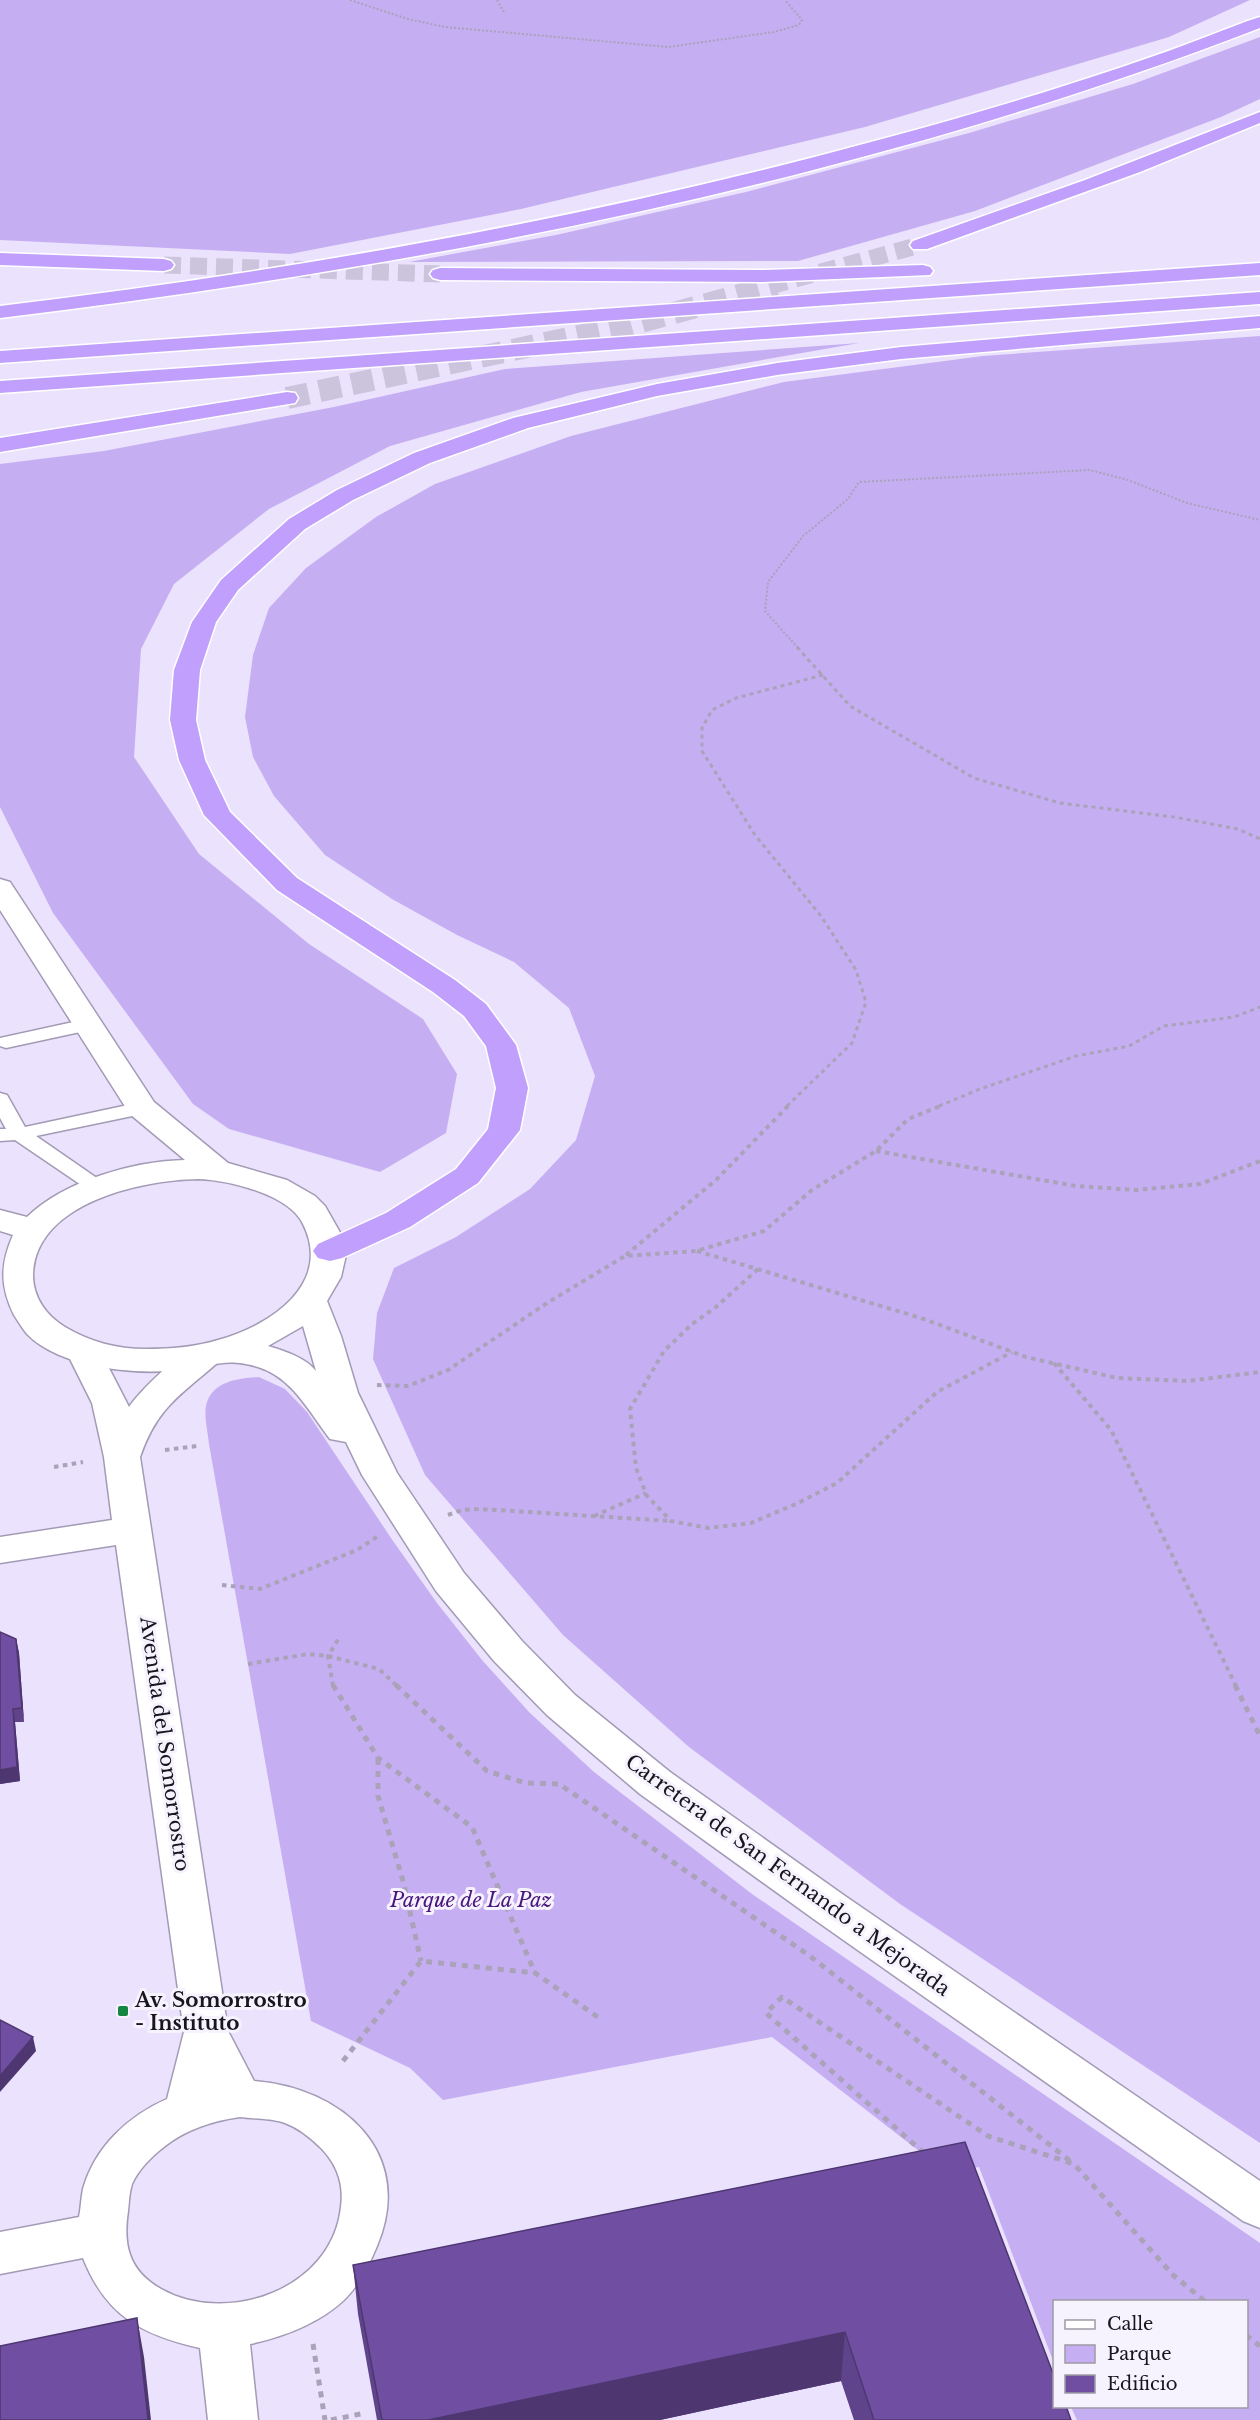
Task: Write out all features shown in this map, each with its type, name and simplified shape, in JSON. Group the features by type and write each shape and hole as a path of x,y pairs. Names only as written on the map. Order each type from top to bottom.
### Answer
{"highway":[{"path":"0,312 194,287 354,261 660,200 790,170 956,124 1082,85 1260,22"},
{"path":"920,245 1081,188 1197,144 1260,117"},
{"path":"0,259 164,265"},
{"path":"440,274 752,276 945,270"},
{"path":"0,357 1260,270"},
{"path":"0,387 1260,298"},
{"path":"330,1251 398,1220 467,1176 504,1130 512,1088 501,1045 475,1010 444,986 287,884 218,815 192,760 183,720 186,670 204,622 235,579 297,524 345,495 422,458 521,423 657,390 777,369 913,352 1260,322"},
{"path":"0,445 286,398"}],"street":[{"path":"0,888 142,1108 217,1170"},
{"path":"136,1175 149,1154 149,1133 142,1108"},
{"path":"178,1170 217,1170 253,1178 299,1200 318,1219 330,1251 325,1277 310,1301 288,1321 257,1340 217,1353 144,1361 84,1351 60,1341 42,1329 18,1298 15,1266 33,1230 52,1212 97,1186 136,1175 178,1170"},
{"path":"0,1220 33,1230"},
{"name":"Carretera de San Fernando a Mejorada","path":"310,1301 324,1336 337,1384 380,1475 450,1582 508,1651 578,1719 656,1783 820,1901 1260,2207"},
{"name":"Avenida del Somorrostro","path":"84,1351 110,1403 122,1457 206,2032 240,2098"},
{"name":"Avenida del Somorrostro","path":"122,1457 131,1431 152,1400 217,1353"},
{"name":"Carretera de San Fernando a Mejorada","path":"217,1353 270,1358 298,1372 345,1435 380,1475"},
{"path":"0,1550 133,1530"},
{"name":"Avenida del Somorrostro","path":"186,2110 206,2032"},
{"path":"240,2098 294,2106 329,2125 352,2150 364,2178 366,2210 357,2243 335,2277 306,2301 267,2319 223,2327 169,2319 138,2301 116,2276 105,2252 100,2234 108,2185 126,2154 154,2128 186,2110 240,2098"},
{"path":"0,2253 100,2234"},
{"path":"223,2327 233,2420"}],"lane":[{"path":"2,1038 87,1024"},
{"path":"0,1099 9,1134 97,1186"},
{"path":"9,1134 142,1108"}],"path":[{"path":"350,0 408,19 445,27 668,47 774,32 799,25 802,20 785,0"},
{"path":"497,0 504,12"},
{"path":"1260,520 1187,502 1128,480 1090,470 859,482 848,499 803,536 768,582 765,612 850,706 974,778 1060,803 1174,817 1239,829 1260,839"},
{"path":"337,1384 408,1386 448,1370 547,1303 626,1256 717,1180 800,1093 852,1043 866,1002 856,970 821,916 755,835 702,751 702,728 712,710 736,698 823,675"},
{"path":"626,1256 696,1251 764,1231 812,1190 876,1151 908,1119 980,1089 1076,1056 1129,1046 1164,1026 1234,1017 1260,1007"},
{"path":"876,1151 1076,1186 1137,1190 1200,1184 1260,1161"},
{"path":"696,1251 921,1318 1012,1352 1117,1378 1188,1381 1260,1372"},
{"path":"671,1521 646,1494 636,1468 630,1409 664,1351 691,1325 716,1307 758,1269"},
{"path":"439,1518 462,1510 482,1509 671,1521 708,1528 751,1523 837,1483 937,1392 1012,1352"},
{"path":"1054,1363 1111,1430 1260,1736"},
{"path":"593,1516 646,1494"},
{"path":"222,1585 260,1589 357,1550 372,1538 387,1533"},
{"path":"339,1638 327,1656 334,1689 378,1758 472,1827 535,1973"},
{"path":"248,1664 308,1654 327,1656 379,1669 487,1771 526,1783 559,1784 810,1956 1074,2164 1173,2275 1205,2300"},
{"path":"378,1758 378,1796 404,1881 422,1961"},
{"path":"422,1961 535,1973 602,2020"},
{"path":"343,2061 422,1961"},
{"path":"929,2158 766,2013 782,1997 988,2136 1074,2164"},
{"path":"306,2301 326,2420"},
{"path":"1248,2337 1260,2346"},
{"path":"331,2420 365,2413"}],"green space":[{"path":"0,0 1250,0 1169,37 865,127 521,209 290,254 0,240"},
{"path":"1260,37 1260,99 1221,117 975,211 798,261 409,262 556,235 746,192 969,133 1133,84"},
{"path":"1260,336 1260,2143 900,1904 689,1747 563,1635 425,1475 373,1359 377,1313 394,1268 456,1237 530,1189 576,1140 595,1076 569,1008 514,962 457,935 392,899 325,855 274,796 253,757 245,717 253,655 269,608 306,568 376,517 435,484 571,436 784,382 983,356"},
{"path":"859,343 581,392 390,446 269,509 174,584 141,649 134,757 199,854 309,944 423,1019 457,1074 446,1133 380,1172 229,1129 193,1104 53,913 0,807 0,464 104,451 334,407 505,369"},
{"name":"Parque de La Paz","path":"259,1377 285,1389 307,1412 393,1541 437,1603 482,1660 529,1712 594,1772 752,1894 1260,2243 1260,2420 1077,2420 1071,2408 1248,2408 1248,2300 1053,2300 1053,2360 979,2167 946,2172 772,2037 443,2100 410,2068 311,2021 206,1420 206,1406 214,1391 227,1382"}],"building":[{"path":"0,1632 16,1639 22,1708 13,1709 17,1767 0,1770"},
{"path":"0,2020 33,2037 0,2076"},
{"path":"965,2142 1053,2373 1053,2408 1067,2408 1071,2420 874,2420 845,2332 428,2420 382,2420 353,2265"},
{"path":"137,2318 148,2420 0,2420 0,2346"}],"tunnel":[{"path":"770,286 920,245"},
{"path":"164,265 440,274"},
{"path":"287,398 630,325 776,285"}],"place":[{"name":"Av. Somorrostro - Instituto","path":"123,2011"}]}
